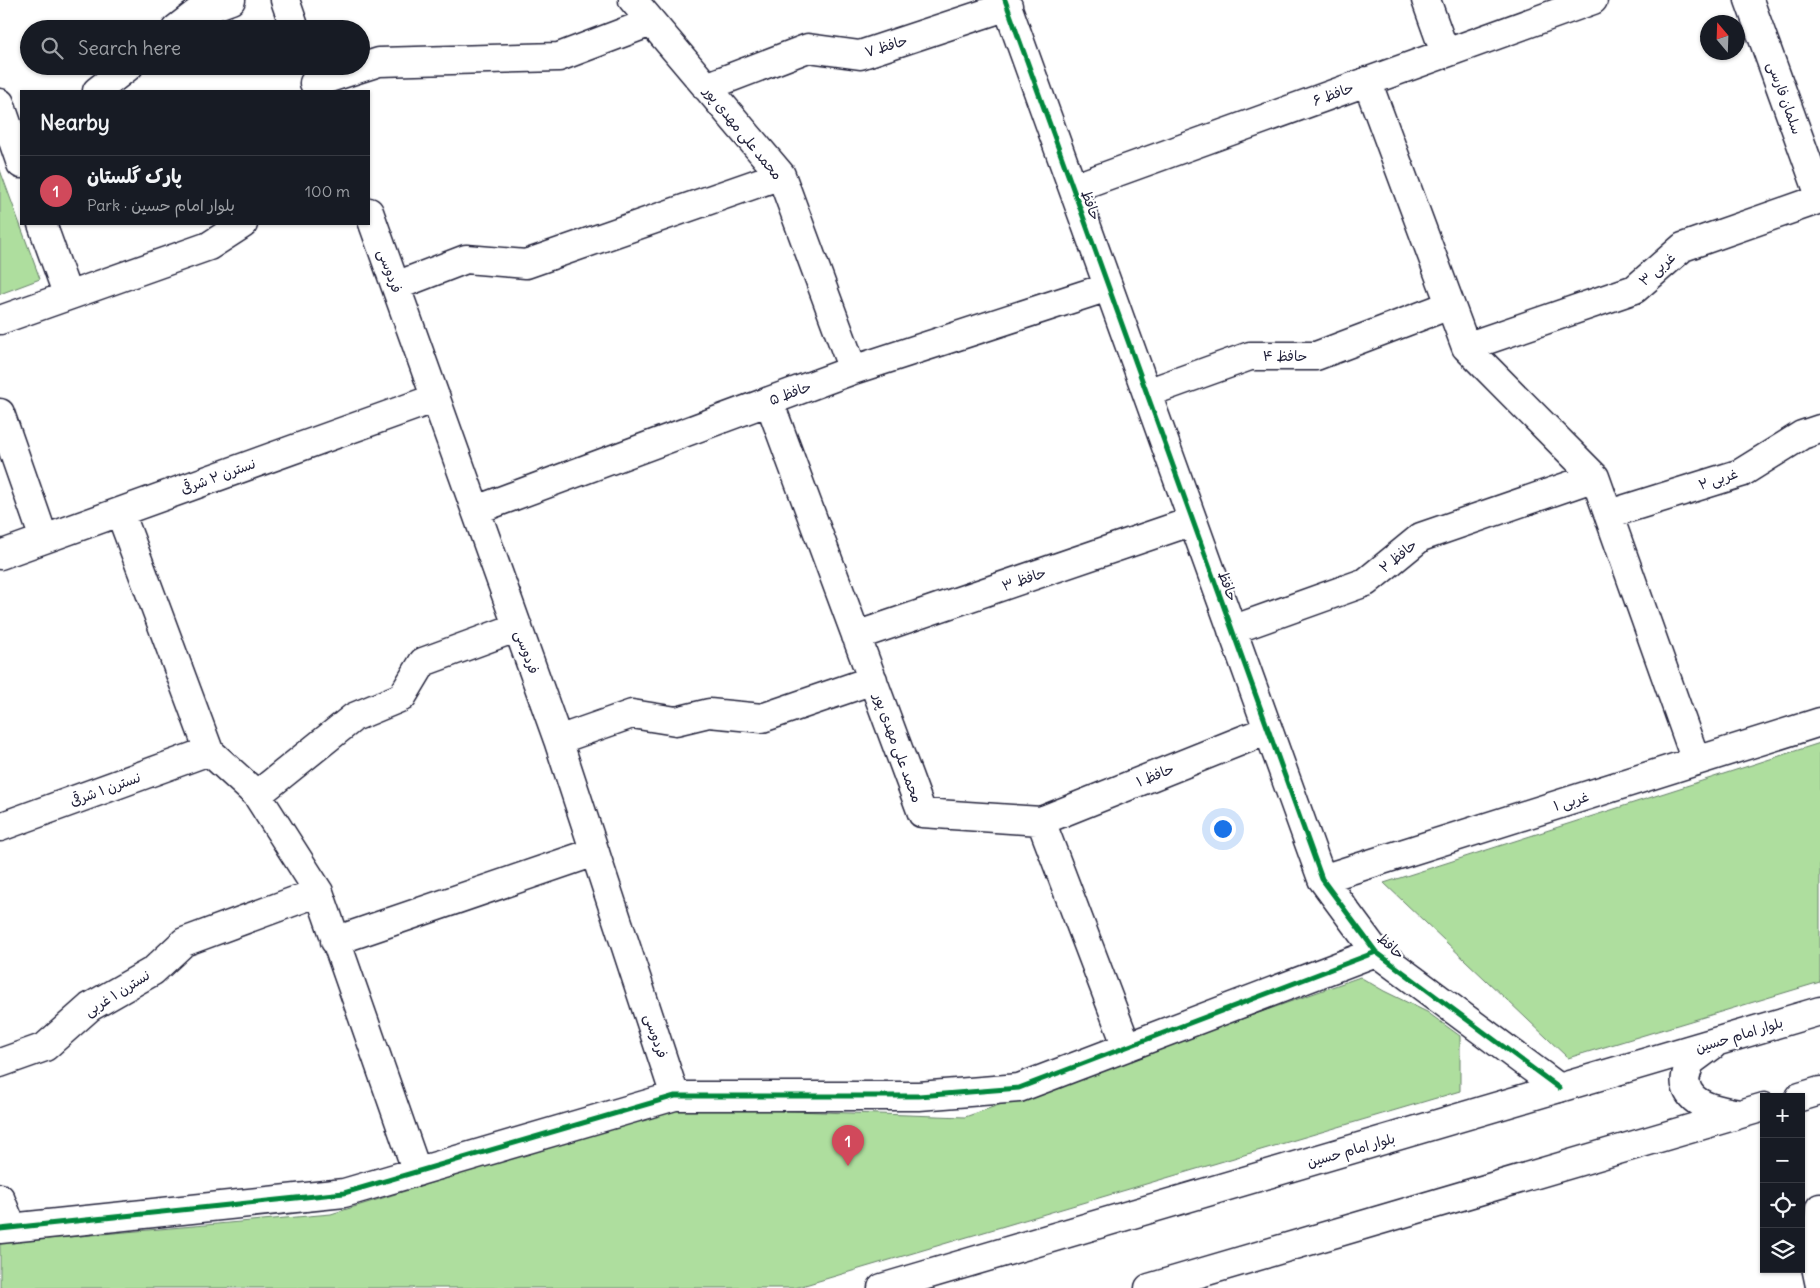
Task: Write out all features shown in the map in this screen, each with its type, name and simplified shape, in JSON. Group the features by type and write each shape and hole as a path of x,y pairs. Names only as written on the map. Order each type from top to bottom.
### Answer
{"street":[{"path":"188,20 198,12 231,0"},
{"path":"284,0 292,20"},
{"name":"محمد علی مهدی پور","path":"633,0 780,175 853,370"},
{"path":"1426,0 1445,53"},
{"name":"حافظ ۶","path":"1073,188 1593,0"},
{"name":"سلمان فارسی","path":"1749,0 1820,198"},
{"name":"حافظ ۷","path":"706,87 808,48 860,55 1006,3"},
{"name":"حافظ","path":"1006,3 1322,879 1376,952 1559,1088"},
{"path":"370,64 379,62 559,57 651,22"},
{"path":"98,90 117,75"},
{"path":"313,80 331,75"},
{"path":"1367,82 1466,347 1596,477 1696,761"},
{"path":"0,103 15,127 20,158"},
{"path":"396,286 466,259 526,264 780,175"},
{"name":"۳ غربی","path":"1466,347 1635,289 1683,246 1820,198"},
{"name":"فردوسی","path":"370,215 558,740 675,1096"},
{"path":"42,225 68,296"},
{"path":"0,320 208,246 241,225"},
{"name":"حافظ ۵","path":"476,510 853,370 1108,287"},
{"name":"حافظ ۴","path":"1147,393 1250,356 1316,356 1450,305"},
{"name":"نسترن ۲ شرقی","path":"0,555 436,398"},
{"name":"محمد علی مهدی پور","path":"769,401 922,813 1041,821"},
{"path":"0,413 44,539"},
{"name":"۲ غربی","path":"1608,514 1741,472 1802,435 1820,429"},
{"name":"حافظ ۲","path":"1232,630 1366,582 1421,538 1596,477"},
{"path":"120,512 210,751 257,795 318,892 417,1172"},
{"name":"حافظ ۳","path":"856,636 1193,520"},
{"path":"257,795 354,718 402,697 423,662 518,627"},
{"path":"558,740 632,714 676,721 709,713 762,718 873,680"},
{"name":"۱ غربی","path":"1322,879 1820,722"},
{"name":"حافظ ۱","path":"1041,821 1268,730"},
{"name":"نسترن ۱ شرقی","path":"0,827 210,751"},
{"path":"1041,821 1128,1047"},
{"path":"335,941 595,852"},
{"name":"نسترن ۱ غربی","path":"0,1064 45,1047 90,1007 153,971 184,942 318,892"},
{"path":"0,1198 6,1229 344,1193 675,1096 919,1096 1019,1088 1376,952"},
{"name":"بلوار امام حسین","path":"882,1288 1820,1011"},
{"path":"1718,1041 1690,1062 1685,1084 1691,1097 1707,1107 1752,1111"},
{"path":"1805,1096 1820,1091"},
{"path":"1149,1288 1752,1111"},
{"path":"1820,1208 1815,1262 1820,1286"}],"green space":[{"path":"0,170 40,279 0,294"},
{"path":"1820,743 1820,982 1568,1058 1384,883"},
{"path":"1360,977 1427,1012 1460,1036 1460,1091 795,1288 0,1288 0,1243 331,1214 677,1107 965,1117"}],"cycle path":[{"path":"1005,0 1322,879 1376,952 1559,1088"},
{"path":"0,1229 344,1193 675,1096 919,1096 1019,1088 1376,952"}],"place":[{"name":"پارک گلستان","path":"848,1166"}]}
